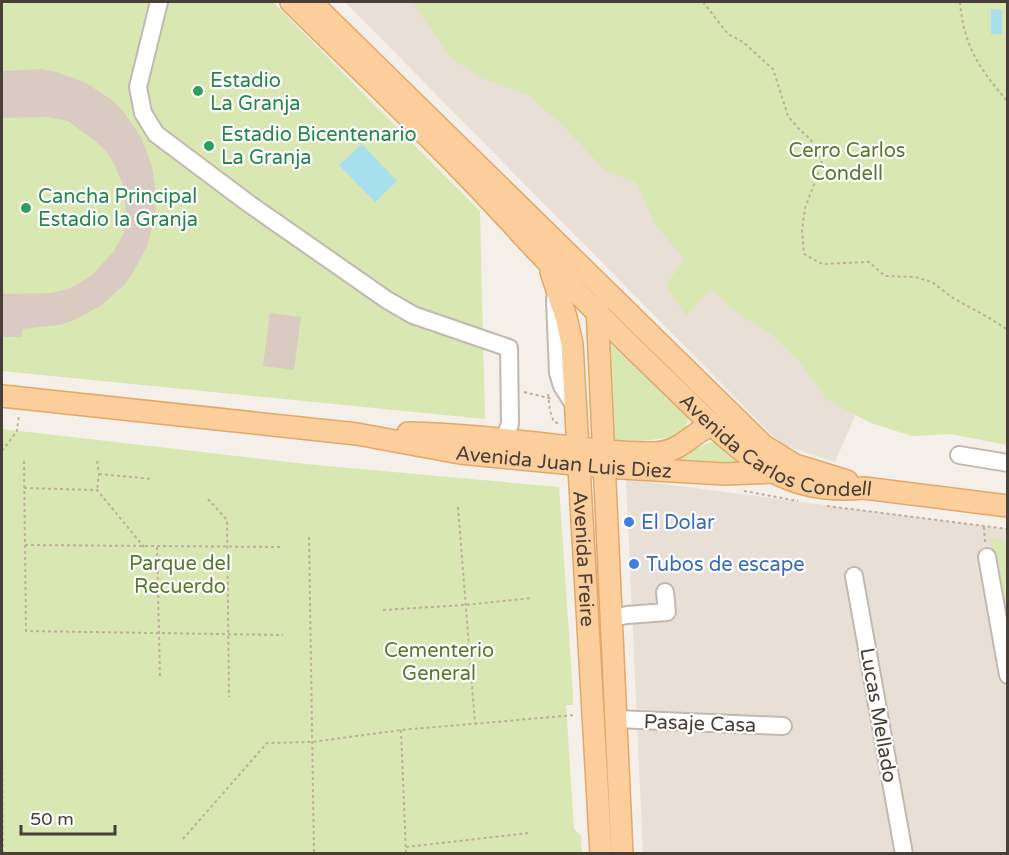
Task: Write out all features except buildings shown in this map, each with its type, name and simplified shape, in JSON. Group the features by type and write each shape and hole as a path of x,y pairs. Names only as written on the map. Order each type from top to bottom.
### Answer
{"main road":[{"name":"Avenida Carlos Condell","path":"291,2 435,144 552,274 749,456 773,472 796,482 816,487 864,488"},
{"name":"Avenida Carlos Condell","path":"311,2 764,446 795,465 864,488"},
{"name":"Avenida Freire","path":"552,274 572,344 601,854"},
{"name":"Avenida Freire","path":"591,278 598,315 622,854"},
{"name":"Avenida Juan Luis Diez","path":"11,397 357,434 460,453 579,456 724,474 773,472"},
{"path":"713,425 729,424 745,428"},
{"name":"Avenida Juan Luis Diez","path":"605,459 666,452 680,447 705,427 713,425"},
{"name":"Avenida Juan Luis Diez","path":"357,434 442,434 504,439 579,456"},
{"path":"864,488 1008,506"}],"street":[{"path":"159,2 138,87 143,113 156,134 248,203 387,300 413,315 509,348 510,424 504,439"},
{"path":"959,455 1008,463"},
{"path":"987,557 1008,675"},
{"name":"Lucas Mellado","path":"854,576 904,854"},
{"path":"612,618 667,612 665,592"},
{"name":"Pasaje Casa","path":"616,719 783,726"}],"path":[{"path":"703,2 728,34 743,42 773,69 788,116 811,140 822,163 805,208 802,230 804,254 822,264 869,262 885,276 915,277 932,282 953,298 1008,330"},
{"path":"960,2 962,24 972,56 1008,102"},
{"path":"2,451 17,431 11,397"},
{"path":"24,461 26,631 283,635"},
{"path":"97,462 98,490 144,547"},
{"path":"99,474 153,479"},
{"path":"24,488 98,490"},
{"path":"208,499 227,520 229,697"},
{"path":"982,503 987,557"},
{"path":"458,507 475,724"},
{"path":"309,537 314,854"},
{"path":"25,545 283,547"},
{"path":"157,547 160,678"},
{"path":"382,610 465,606 532,598"},
{"path":"183,838 267,743 312,742 401,730 594,713"},
{"path":"401,730 406,854"},
{"path":"2,736 3,854"},
{"path":"406,847 529,833"}],"shaded area":[{"path":"345,2 471,2 861,402 835,462 781,444"},
{"path":"626,479 1007,529 1007,853 643,853"}],"green space":[{"name":"Estadio Bicentenario La Granja","path":"2,2 273,2 480,211 485,419 2,371"},
{"name":"Cerro Carlos Condell","path":"412,2 1007,2 1007,445 951,434 912,436 871,423 827,400 800,362 772,335 740,315 711,289 686,316 666,286 684,258 655,225 637,183 606,171 561,124 530,96 480,77 451,58"},
{"path":"610,337 689,410 685,436 622,443 614,438"},
{"name":"Cementerio General","path":"2,429 305,464 559,487 573,693 573,705 566,705 574,829 581,836 582,853 2,853"},
{"path":"716,442 744,465 650,464 683,454"},
{"path":"990,538 1007,540 1007,611 1003,612"}],"water":[{"path":"991,9 1002,10 1002,34 991,34"},
{"path":"362,144 397,181 375,202 339,165"}],"place":[{"name":"Estadio La Granja","path":"198,91"},
{"name":"Estadio Bicentenario La Granja","path":"209,146"},
{"name":"Cancha Principal Estadio la Granja","path":"26,208"},
{"name":"El Dolar","path":"629,522"},
{"name":"Tubos de escape","path":"634,564"}],"park label":[{"name":"Parque del Recuerdo","path":"180,574"}]}
